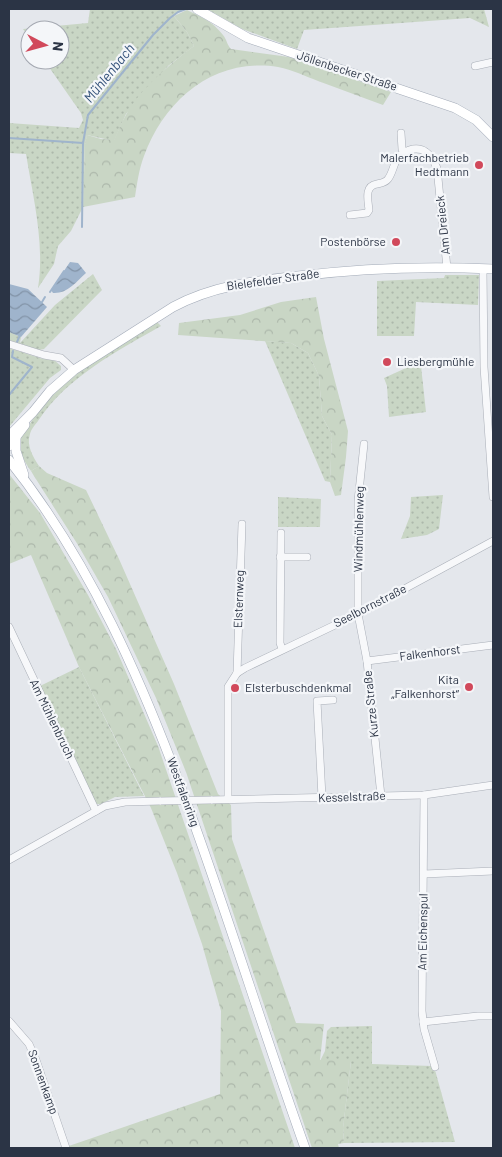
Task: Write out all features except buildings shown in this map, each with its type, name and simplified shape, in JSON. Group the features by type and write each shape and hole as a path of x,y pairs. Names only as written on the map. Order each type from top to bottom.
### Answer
{"main road":[{"name":"Jöllenbecker Straße","path":"197,9 248,38 455,108 476,120 493,137"},
{"name":"Bielefelder Straße","path":"9,446 12,437 50,391 74,370 173,307 189,298 208,291 256,280 318,273 447,268 493,269"},
{"path":"12,437 25,480"},
{"name":"Westfalenring","path":"9,460 66,540 98,598 134,671 162,735 207,857 304,1148"}],"street":[{"path":"475,66 493,62"},
{"path":"350,215 367,213 369,210 368,192 370,188 373,185 384,183 388,180 396,160 405,152 402,149 401,133"},
{"name":"Am Dreieck","path":"405,152 419,149 426,152 433,158 437,168 447,268"},
{"path":"483,269 483,329 490,389 493,497"},
{"path":"9,344 44,355 62,358 74,370"},
{"name":"Windmühlenweg","path":"358,614 358,501 364,444"},
{"name":"Elsternweg","path":"237,673 242,524"},
{"path":"281,533 280,643 282,649"},
{"name":"Seelbornstraße","path":"237,673 282,649 358,614 493,541"},
{"path":"280,557 307,557"},
{"name":"Kurze Straße","path":"358,614 367,661 381,796"},
{"name":"Am Mühlenbruch","path":"9,627 96,811"},
{"name":"Falkenhorst","path":"367,661 493,645"},
{"path":"228,799 228,687 237,673"},
{"path":"322,798 317,701 333,700"},
{"name":"Kesselstraße","path":"96,811 119,802 424,795 493,785"},
{"name":"Am Eichenspul","path":"424,795 423,1022 435,1067"},
{"path":"9,860 96,811"},
{"path":"424,874 493,871"},
{"path":"423,1022 493,1016"},
{"name":"Sonnenkamp","path":"9,1021 29,1044 66,1148"}],"green space":[{"path":"90,9 184,9 173,15 187,32 194,46 168,66 126,114 114,141 87,135 83,207 71,231 58,246 54,264 38,288 40,271 39,238 32,187 26,154 9,153 9,123 79,128 83,120 81,113 51,70 70,70 70,25 88,23"},
{"path":"207,9 484,9 489,27 470,18 304,30 297,49 242,29"},
{"path":"187,10 215,26 231,49 289,57 391,92 383,105 294,71 278,67 255,66 233,69 213,76 195,86 179,100 153,135 139,171 135,197 83,207 87,135 114,140 124,118 139,96 166,69 194,46 187,32 174,16"},
{"path":"93,274 102,290 44,349 39,350 9,340 9,332 21,337 20,343 55,305"},
{"path":"445,275 479,275 478,305 416,302 414,336 377,336 377,281 444,278"},
{"path":"316,297 324,339 348,431 341,495 335,496 330,482 332,435 322,416 319,376 308,353 291,343 178,335 179,323 240,315 281,302"},
{"path":"157,322 161,326 94,366 63,391 50,405 31,430 29,438 30,447 32,455 39,466 31,471 21,455 19,444 40,410 54,394 86,367"},
{"path":"265,341 291,343 308,353 319,376 322,416 332,435 330,482 325,481"},
{"path":"9,348 43,359 54,360 61,366 61,370 50,378 9,427"},
{"path":"418,365 421,366 426,412 389,417 387,386 384,378"},
{"path":"39,466 47,473 86,490 119,559 174,684 218,794 231,805 232,839 296,1023 324,1024 320,1060 351,1061 343,1128 344,1143 338,1144 339,1148 312,1148 186,772 156,698 108,597 78,545 31,471"},
{"path":"9,474 40,513 88,595 116,649 158,746 295,1148 63,1148 220,1094 221,1011 202,944 177,873 151,808 79,667 31,555 9,564"},
{"path":"443,495 439,529 427,535 401,539 410,516 411,497"},
{"path":"278,497 321,499 320,527 278,527"},
{"path":"79,667 144,796 115,797 101,804 96,804 40,686"},
{"path":"372,1026 372,1064 432,1066 435,1070 455,1142 344,1143 343,1128 351,1061 320,1061 325,1051 327,1031 331,1027"}],"water":[{"path":"70,262 78,263 86,273 63,292 53,293 51,290"},
{"path":"9,284 28,289 47,307 21,337 9,332"}],"waterway":[{"name":"Mühlenbach","path":"82,227 83,143 88,115 153,35 170,18 186,9"},
{"path":"9,138 83,143"},
{"name":"Mühlenbach","path":"50,292 64,271"},
{"name":"Mühlenbach","path":"42,302 45,297"},
{"name":"Mühlenbach","path":"17,342 20,335"},
{"name":"Mühlenbach","path":"9,395 32,367 12,357 13,351"}],"place":[{"name":"Malerfachbetrieb Hedtmann","path":"479,165"},
{"name":"Postenbörse","path":"396,242"},
{"name":"Liesbergmühle","path":"387,362"},
{"name":"Kita „Falkenhorst“","path":"469,687"},
{"name":"Elsterbuschdenkmal","path":"235,688"}]}
